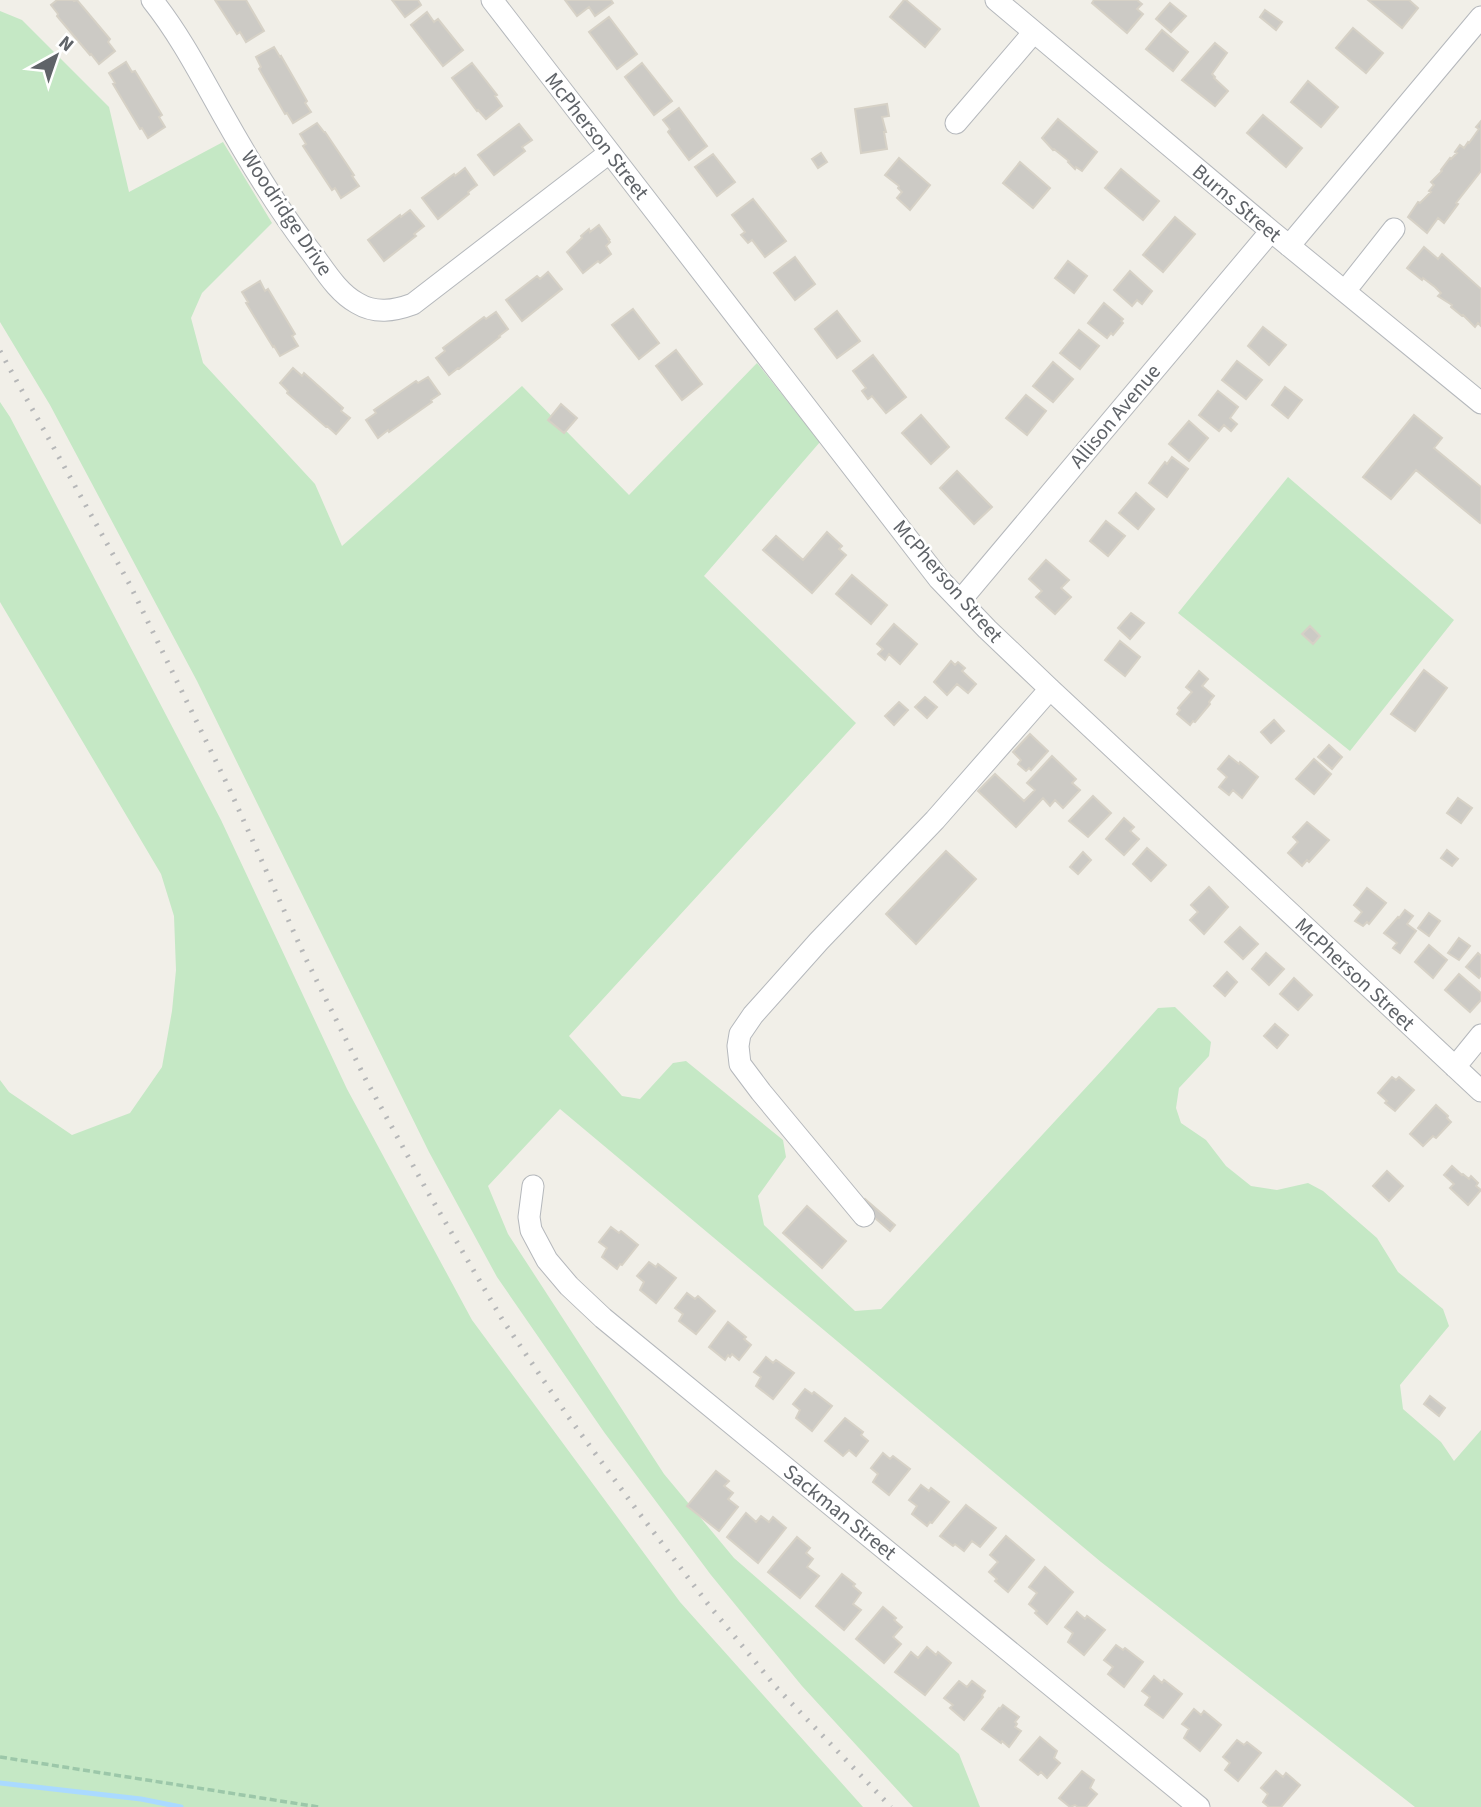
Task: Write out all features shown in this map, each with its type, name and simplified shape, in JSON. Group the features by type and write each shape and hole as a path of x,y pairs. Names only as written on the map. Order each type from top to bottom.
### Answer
{"street":[{"name":"Woodridge Drive","path":"152,0 186,49 282,214 341,291 358,304 378,311 397,310 413,304 610,153"},
{"name":"McPherson Street","path":"492,0 921,556 960,601 1050,690 1481,1091"},
{"name":"Burns Street","path":"996,0 1289,246 1481,402"},
{"path":"1289,246 1481,17"},
{"path":"956,123 1034,32"},
{"path":"1345,291 1394,229"},
{"name":"Allison Avenue","path":"960,601 1271,231"},
{"path":"864,1216 740,1064 740,1034 753,1015 819,941 934,820 1050,690"},
{"path":"1455,1067 1481,1035"},
{"name":"Sackman Street","path":"533,1186 529,1217 531,1230 547,1260 569,1286 603,1318 1199,1807"}],"path":[{"path":"0,1757 319,1807"}],"green space":[{"path":"0,11 22,20 109,107 129,192 223,142 272,223 202,293 191,318 203,363 315,484 342,546 522,386 629,495 757,363 820,442 704,576 856,723 569,1036 622,1096 640,1099 673,1063 686,1061 783,1140 786,1157 758,1196 764,1225 855,1311 881,1309 1158,1008 1175,1007 1211,1042 1209,1056 1179,1088 1176,1108 1181,1123 1206,1140 1226,1166 1251,1186 1277,1190 1308,1183 1323,1191 1377,1238 1398,1272 1443,1309 1449,1326 1400,1385 1403,1409 1441,1442 1454,1461 1481,1430 1481,1807 1415,1807 1101,1562 560,1109 488,1186 508,1234 664,1474 734,1558 959,1754 980,1807 913,1807 802,1686 711,1575 604,1432 497,1277 429,1152 197,681 50,405 0,322"},
{"path":"0,402 221,820 347,1089 472,1320 680,1602 863,1807 0,1807 0,1080 9,1092 72,1135 130,1113 162,1067 176,970 174,916 161,874 0,602"},
{"path":"1288,477 1454,620 1350,751 1178,613"}],"building":[{"path":"57,0 77,0 110,39 108,42 115,51 99,64 57,16 51,5"},
{"path":"215,0 246,0 264,31 246,42 240,32 237,34"},
{"path":"392,0 418,0 421,5 405,17"},
{"path":"565,0 611,0 613,3 595,16 589,7 577,16"},
{"path":"904,0 940,29 925,47 890,17"},
{"path":"1094,0 1137,0 1142,4 1137,9 1143,14 1127,33 1092,3"},
{"path":"1368,0 1409,0 1418,8 1402,28"},
{"path":"1170,3 1186,16 1171,32 1156,19"},
{"path":"1265,10 1282,22 1276,30 1260,17"},
{"path":"427,12 434,22 438,19 463,50 443,66 411,25"},
{"path":"609,17 637,54 617,69 589,32"},
{"path":"1353,28 1383,53 1366,73 1336,48"},
{"path":"1162,30 1188,52 1173,71 1146,49"},
{"path":"1215,43 1227,53 1212,74 1228,91 1215,106 1182,80"},
{"path":"274,47 311,112 293,123 259,69 261,67 256,57"},
{"path":"126,62 132,72 135,71 162,115 159,117 165,127 148,138 113,84 115,83 109,73"},
{"path":"472,63 497,95 495,96 502,106 486,119 452,78"},
{"path":"642,63 672,101 654,115 625,77"},
{"path":"1308,81 1338,107 1321,127 1291,102"},
{"path":"887,104 889,116 882,117 887,149 861,153 855,109"},
{"path":"679,108 707,146 689,160 668,132 670,129 663,120"},
{"path":"1263,115 1302,148 1286,167 1247,133"},
{"path":"1058,119 1097,152 1082,171 1076,167 1075,169 1042,138"},
{"path":"1481,121 1481,171 1444,223 1438,218 1427,233 1408,217 1418,202 1431,192 1429,191 1434,185 1431,182 1457,153 1455,152 1460,145 1464,148 1469,143"},
{"path":"317,123 359,186 341,198 335,188 332,190 303,146 306,144 300,134"},
{"path":"519,124 532,140 522,147 525,151 494,175 478,155"},
{"path":"821,153 827,162 818,168 812,159"},
{"path":"713,154 735,182 717,196 695,167"},
{"path":"899,158 930,185 910,210 897,198 902,192 899,186 885,175"},
{"path":"1020,162 1050,188 1033,208 1003,183"},
{"path":"465,168 477,185 438,219 422,198"},
{"path":"1121,169 1159,201 1143,220 1105,188"},
{"path":"753,199 786,241 765,257 752,240 748,243 741,235 745,232 732,215"},
{"path":"410,210 424,226 414,234 416,236 384,261 368,240"},
{"path":"1175,217 1195,234 1163,272 1143,255"},
{"path":"599,225 609,239 610,242 606,246 611,254 583,273 567,252 589,229 590,232"},
{"path":"1424,247 1438,259 1442,254 1481,289 1481,326 1478,323 1475,327 1438,296 1441,293 1435,287 1407,268"},
{"path":"795,257 815,284 795,300 774,273"},
{"path":"1068,261 1087,276 1074,293 1055,278"},
{"path":"1130,271 1152,291 1142,304 1137,300 1132,306 1114,290"},
{"path":"548,272 562,289 522,321 506,300 537,276 540,279"},
{"path":"260,281 265,291 268,289 295,334 292,336 298,346 280,356 246,303 248,302 242,292"},
{"path":"1104,303 1123,319 1123,323 1113,335 1111,333 1107,338 1088,323"},
{"path":"633,309 659,343 639,359 612,325"},
{"path":"837,311 860,341 837,358 815,329"},
{"path":"496,312 508,329 449,375 436,358 445,351 443,348 484,317 486,319"},
{"path":"1263,327 1286,345 1269,365 1248,346"},
{"path":"1079,330 1099,346 1080,369 1060,353"},
{"path":"676,350 702,384 682,400 656,366"},
{"path":"873,355 906,397 886,413 872,396 868,399 862,391 866,388 853,371"},
{"path":"1237,361 1262,380 1246,399 1222,380"},
{"path":"1053,362 1073,379 1053,402 1033,386"},
{"path":"293,368 302,376 304,373 343,408 341,411 350,418 336,434 287,393 280,383"},
{"path":"428,377 440,394 378,438 366,420 376,413 374,410 416,381 418,383"},
{"path":"1285,387 1302,400 1288,418 1272,405"},
{"path":"1218,391 1238,407 1230,418 1237,424 1231,431 1224,425 1219,431 1199,415"},
{"path":"1026,395 1046,411 1027,435 1006,418"},
{"path":"561,404 577,418 564,433 548,420"},
{"path":"921,415 949,447 931,464 902,433"},
{"path":"1414,415 1442,438 1434,448 1481,487 1480,523 1416,470 1391,499 1363,477"},
{"path":"1189,421 1208,438 1189,461 1169,444"},
{"path":"1172,457 1188,469 1167,497 1149,483"},
{"path":"957,471 992,507 974,524 940,488"},
{"path":"1136,493 1154,509 1138,529 1119,513"},
{"path":"1106,521 1125,536 1108,556 1090,541"},
{"path":"827,532 842,546 839,549 846,555 812,593 763,550 776,536 803,560"},
{"path":"1046,560 1069,580 1061,588 1071,597 1055,614 1036,597 1042,591 1029,579"},
{"path":"852,575 887,605 871,624 836,594"},
{"path":"1131,613 1144,623 1130,639 1118,628"},
{"path":"894,624 917,644 900,664 889,654 885,660 878,654 883,649 877,644"},
{"path":"1310,626 1320,636 1313,644 1302,634"},
{"path":"1120,641 1140,657 1125,676 1105,660"},
{"path":"951,661 955,665 958,662 965,668 962,671 976,684 968,693 957,684 947,695 934,682"},
{"path":"1424,670 1447,688 1415,731 1391,714"},
{"path":"1199,671 1208,679 1202,686 1214,696 1190,725 1177,714 1180,710 1178,708 1192,692 1186,687"},
{"path":"925,697 937,707 927,718 915,707"},
{"path":"899,702 908,710 894,725 885,716"},
{"path":"1274,720 1284,731 1271,743 1261,732"},
{"path":"1030,734 1048,751 1031,770 1029,768 1026,771 1018,764 1021,760 1013,752"},
{"path":"1329,745 1342,757 1332,769 1318,757"},
{"path":"1052,756 1076,779 1072,783 1080,790 1063,808 1055,800 1050,806 1043,798 1016,827 978,791 995,774 1024,801 1035,790 1027,783"},
{"path":"1229,756 1258,777 1242,798 1233,790 1229,795 1219,787 1227,777 1218,769"},
{"path":"1314,759 1331,774 1314,794 1296,779"},
{"path":"1093,796 1111,813 1088,837 1069,821"},
{"path":"1458,798 1472,808 1461,823 1447,813"},
{"path":"1124,818 1134,827 1130,831 1139,839 1124,855 1106,839"},
{"path":"1307,822 1329,840 1302,866 1288,853 1298,842 1293,837"},
{"path":"1147,848 1166,865 1151,881 1133,864"},
{"path":"1447,850 1458,859 1452,866 1441,858"},
{"path":"946,851 976,879 916,944 886,914"},
{"path":"1083,852 1091,860 1078,874 1070,867"},
{"path":"1209,887 1228,907 1204,934 1190,920 1198,912 1191,905"},
{"path":"1367,888 1386,903 1369,924 1367,922 1363,926 1355,921 1362,912 1354,905"},
{"path":"1405,910 1413,916 1407,924 1416,931 1400,953 1393,948 1397,943 1384,933"},
{"path":"1429,913 1440,921 1429,936 1418,928"},
{"path":"1240,927 1258,944 1243,959 1225,942"},
{"path":"1459,938 1470,946 1459,960 1448,953"},
{"path":"1429,945 1447,960 1433,978 1415,962"},
{"path":"1266,953 1284,969 1269,985 1252,969"},
{"path":"1478,953 1481,956 1479,978 1466,967"},
{"path":"1227,972 1237,982 1225,996 1214,986"},
{"path":"1459,974 1481,993 1481,1000 1470,1012 1445,990"},
{"path":"1294,978 1312,995 1298,1010 1280,994"},
{"path":"1275,1024 1288,1035 1277,1048 1264,1036"},
{"path":"1392,1077 1396,1080 1399,1077 1414,1090 1395,1111 1378,1093"},
{"path":"1436,1105 1451,1122 1436,1138 1433,1136 1423,1146 1410,1134"},
{"path":"1452,1166 1469,1179 1471,1176 1481,1190 1468,1205 1450,1188 1454,1184 1444,1175"},
{"path":"1387,1171 1403,1186 1389,1201 1373,1186"},
{"path":"865,1199 895,1225 890,1231 860,1205"},
{"path":"807,1206 846,1241 822,1268 783,1233"},
{"path":"611,1227 619,1233 621,1231 638,1245 617,1269 602,1257 607,1248 599,1242"},
{"path":"649,1262 656,1267 658,1264 676,1278 656,1303 640,1290 644,1282 637,1276"},
{"path":"687,1293 695,1299 698,1296 715,1311 696,1334 679,1321 683,1314 675,1308"},
{"path":"728,1322 746,1337 744,1339 751,1345 739,1360 732,1354 725,1360 709,1347"},
{"path":"766,1357 773,1363 776,1360 794,1373 773,1399 756,1386 761,1377 754,1372"},
{"path":"805,1389 812,1394 814,1392 832,1406 812,1431 796,1418 800,1410 793,1404"},
{"path":"1430,1396 1445,1408 1439,1416 1424,1404"},
{"path":"845,1418 863,1432 861,1435 868,1441 856,1456 849,1450 843,1456 825,1441"},
{"path":"883,1453 890,1459 893,1456 910,1469 889,1495 873,1482 878,1474 871,1468"},
{"path":"716,1471 729,1481 724,1486 733,1493 728,1499 738,1507 719,1531 687,1506"},
{"path":"921,1485 929,1491 931,1488 949,1502 927,1526 912,1514 917,1506 909,1500"},
{"path":"966,1505 996,1528 980,1547 972,1541 964,1551 940,1536"},
{"path":"746,1513 756,1522 761,1516 769,1522 773,1517 786,1528 758,1563 727,1537"},
{"path":"1006,1536 1034,1560 1008,1592 989,1572 998,1562 990,1555"},
{"path":"797,1537 810,1548 806,1553 813,1559 807,1567 819,1576 800,1598 768,1572"},
{"path":"1045,1567 1073,1592 1047,1624 1029,1604 1037,1593 1029,1587"},
{"path":"842,1574 855,1584 853,1586 861,1593 853,1604 861,1610 844,1630 816,1606"},
{"path":"883,1607 902,1627 893,1637 901,1644 884,1663 856,1639"},
{"path":"1077,1612 1105,1630 1084,1655 1068,1642 1073,1633 1065,1627"},
{"path":"1116,1645 1123,1650 1125,1648 1143,1662 1124,1687 1108,1674 1113,1667 1104,1660"},
{"path":"927,1647 951,1663 925,1695 895,1672 911,1652 918,1658"},
{"path":"1154,1676 1182,1694 1163,1718 1145,1705 1150,1697 1142,1691"},
{"path":"959,1681 967,1687 972,1681 985,1691 964,1720 950,1708 953,1705 944,1698"},
{"path":"1003,1705 1019,1717 1015,1727 1021,1731 1009,1747 982,1729"},
{"path":"1194,1709 1201,1715 1204,1711 1221,1725 1200,1751 1184,1738 1189,1729 1182,1724"},
{"path":"1040,1737 1057,1751 1054,1758 1060,1763 1047,1778 1041,1772 1038,1775 1020,1760"},
{"path":"1237,1740 1244,1745 1247,1742 1261,1753 1238,1781 1225,1770 1230,1763 1223,1757"},
{"path":"1082,1771 1094,1780 1090,1788 1097,1794 1086,1807 1070,1807 1059,1798"},
{"path":"1276,1771 1283,1777 1286,1773 1300,1785 1281,1807 1269,1807 1263,1802 1268,1794 1261,1788"}],"waterway":[{"path":"0,1783 141,1799 181,1807"}],"railway":[{"path":"0,351 130,585 229,788 305,957 366,1080 502,1319 567,1415 708,1604 775,1686 891,1807"}]}
